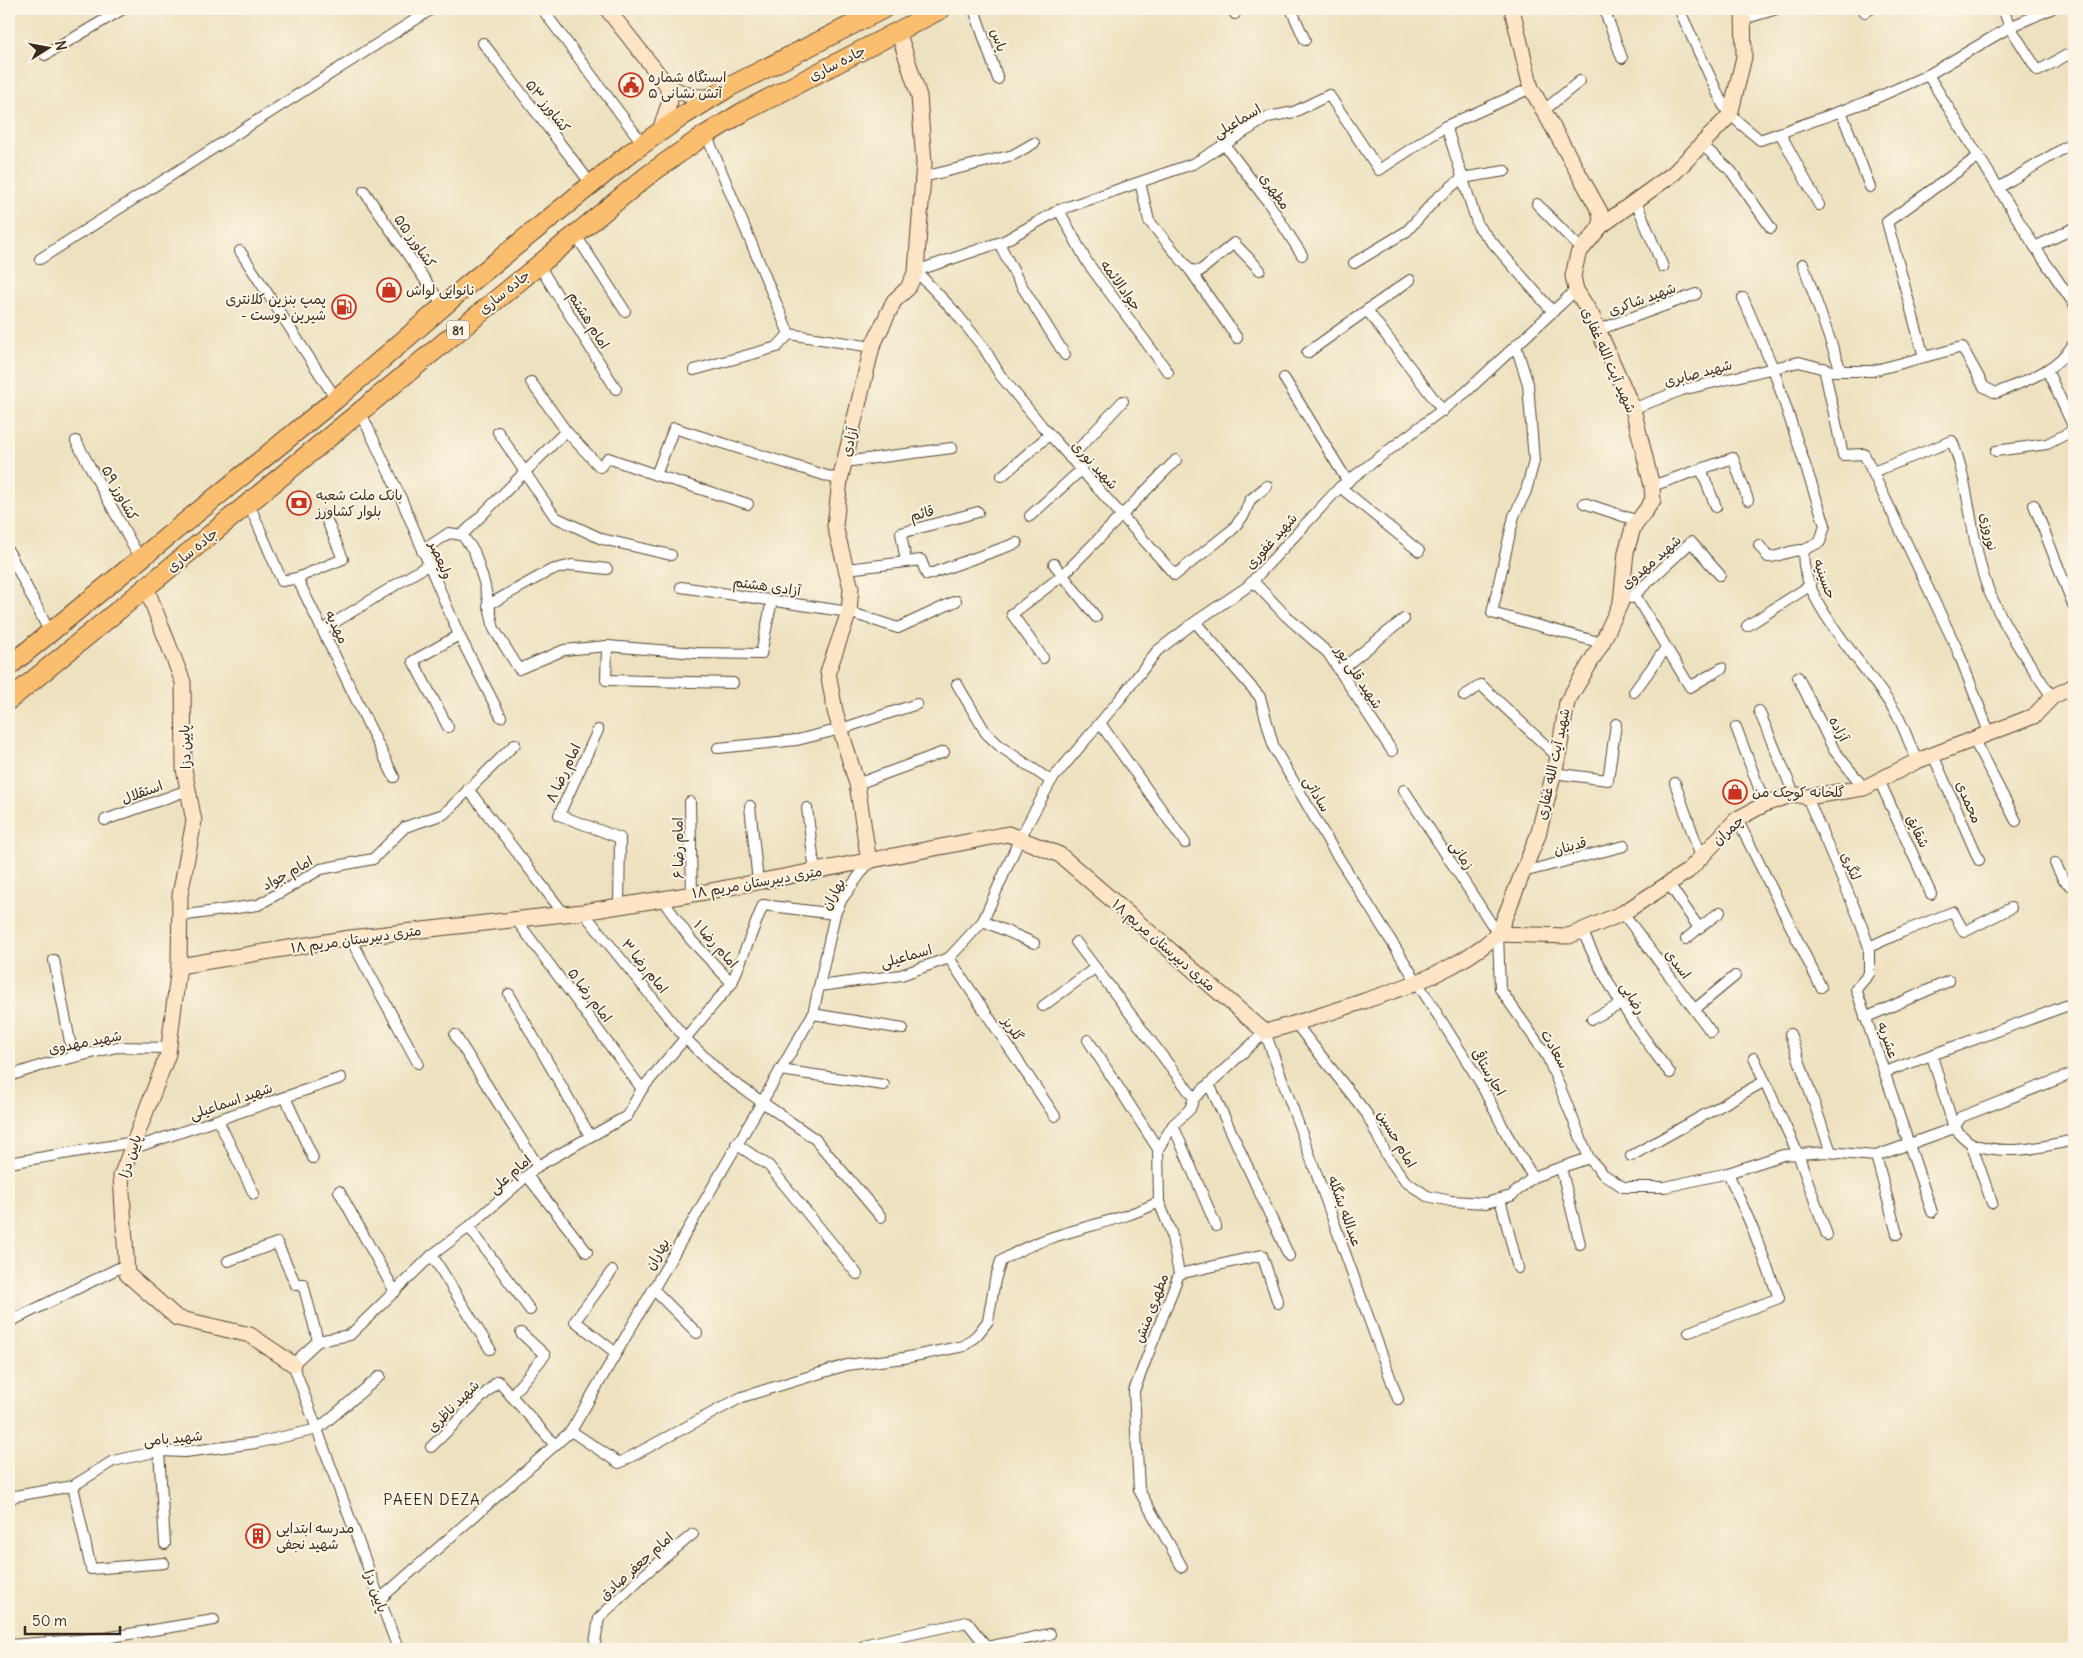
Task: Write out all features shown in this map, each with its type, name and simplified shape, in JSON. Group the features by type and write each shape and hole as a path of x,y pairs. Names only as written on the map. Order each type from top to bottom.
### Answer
{"highway":[{"name":"جاده ساری","path":"9,666 336,399 443,306 643,144 716,96 883,9"},
{"name":"جاده ساری","path":"9,700 647,176 706,134 743,112 941,9"}],"street":[{"path":"44,55 123,9"},
{"path":"40,259 432,9"},
{"path":"542,9 643,144"},
{"path":"607,9 667,85 681,94 699,98 716,96"},
{"name":"یاس","path":"974,9 998,79"},
{"path":"1291,9 1305,40"},
{"path":"1512,9 1531,88 1600,212 1601,226"},
{"path":"1604,9 1622,58"},
{"path":"1680,9 1701,60 1730,115 1760,140 1841,111 1928,75 2010,27 2050,9"},
{"path":"1730,115 1744,57 1743,14 1777,9"},
{"path":"1863,9 1865,12 1871,9"},
{"path":"2003,9 2010,27 2038,71 2069,54"},
{"name":"آزادی","path":"870,862 857,784 841,730 828,672 848,612 851,588 835,526 840,480 872,347 894,301 908,288 916,271 924,163 919,96 898,31"},
{"name":"کشاورز ۵۳","path":"482,43 592,185"},
{"path":"1928,75 2035,247 2074,304"},
{"path":"1543,111 1580,82"},
{"path":"659,132 670,101 667,85"},
{"name":"اسماعیلی","path":"916,271 999,243 1060,210 1195,163 1268,117 1294,112 1328,95 1379,170 1446,126 1531,88"},
{"path":"1841,111 1870,187"},
{"name":"شهید آیت الله غفاری","path":"1498,934 1538,835 1558,757 1567,702 1602,643 1621,602 1626,552 1633,528 1653,500 1652,486 1632,408 1598,330 1576,290 1572,276 1578,254 1601,226 1674,173 1730,115"},
{"path":"1446,126 1478,226 1553,312"},
{"path":"1780,133 1819,205"},
{"path":"706,134 790,334"},
{"path":"1998,188 2074,142"},
{"path":"923,177 1013,155 1034,143"},
{"name":"مطهری","path":"1224,144 1268,202 1302,254"},
{"path":"1702,144 1730,171 1771,228"},
{"path":"1924,357 1887,222 1979,156"},
{"path":"1354,263 1407,231 1436,199 1462,178 1505,171"},
{"path":"1140,182 1149,221 1190,270 1237,338"},
{"name":"کشاورز ۵۵","path":"364,192 443,306"},
{"path":"1636,202 1663,267"},
{"path":"1537,204 1582,250"},
{"name":"جوادالائمه","path":"1060,210 1087,262 1168,372"},
{"path":"2035,247 2074,228"},
{"path":"576,234 625,311"},
{"path":"999,243 1018,280 1065,356"},
{"path":"1190,270 1200,271 1234,243 1260,270"},
{"path":"240,251 336,399"},
{"name":"امام هشتم","path":"538,264 616,390"},
{"path":"1803,264 1841,371"},
{"name":"شهید نوری","path":"916,271 979,341 1000,375 1049,435 1175,574 1232,530 1244,515 1250,500 1267,486"},
{"path":"1307,353 1410,280"},
{"name":"شهید غفوری","path":"1020,838 1051,781 1157,651 1253,582 1294,534 1344,485 1466,392 1576,290"},
{"name":"شهید شاکری","path":"1598,330 1696,294"},
{"name":"حسینیه","path":"1743,298 1773,368 1825,525 1820,542 1804,550 1802,563 1820,608 1897,715 1917,761"},
{"path":"1367,310 1443,411"},
{"path":"790,334 872,347"},
{"path":"694,370 777,347 790,334"},
{"path":"1996,451 2047,444 2074,429 2047,370 2065,358 2074,343"},
{"path":"1516,346 1528,384 1534,461 1526,491 1514,516 1492,613 1602,643"},
{"name":"شهید صابری","path":"1632,408 1682,390 1798,362 1841,371 1872,371 1962,347 1984,387 1996,393 2047,370"},
{"path":"1824,368 1842,455 1864,454 1958,651 1990,735"},
{"path":"1284,378 1344,485 1419,551"},
{"path":"531,382 566,431 600,467 608,458 748,504"},
{"path":"1070,458 1122,401"},
{"name":"ولیعصر","path":"360,411 400,496 459,635 501,717"},
{"path":"656,475 674,428 840,480"},
{"path":"422,551 449,534 462,535 566,431"},
{"path":"498,432 555,517 602,539 671,555"},
{"path":"1002,476 1049,435"},
{"name":"کشاورز ۵۹","path":"76,441 140,559"},
{"name":"نوروزی","path":"1873,472 1952,441 1962,466 1976,542 1988,589 2022,652 2052,697"},
{"path":"844,462 952,448"},
{"path":"1652,486 1733,458 1748,500"},
{"path":"1043,658 1012,614 1063,575 1124,516 1176,460"},
{"path":"1701,469 1716,507"},
{"path":"1030,516 1081,470"},
{"path":"249,504 282,581 297,578 344,559 326,516"},
{"path":"1584,504 1638,520"},
{"path":"2034,505 2074,606"},
{"name":"قائم","path":"906,562 901,533 978,512"},
{"path":"462,535 474,552 484,582 494,629 519,669 564,650 607,646 697,653 761,654 772,600"},
{"name":"شهید مهدوی","path":"1618,607 1635,595 1691,542 1720,575"},
{"path":"847,569 921,560 927,575 1018,543"},
{"path":"1759,545 1768,557 1777,557 1792,549 1804,550"},
{"path":"9,552 50,633"},
{"path":"1054,564 1096,617"},
{"path":"324,629 428,565"},
{"path":"488,604 551,570 572,565 608,570"},
{"name":"مهدیه","path":"297,578 324,629 394,777"},
{"name":"شهید قلی پور","path":"1253,582 1286,616 1328,653 1392,751"},
{"path":"1747,626 1811,585"},
{"name":"پایین دزا","path":"146,587 182,682 184,769 194,820 180,895 180,966 169,1048 120,1176 128,1274 177,1318 250,1335 293,1364 398,1649"},
{"name":"آزادی هشتم","path":"681,587 848,612 898,628 956,601"},
{"path":"1635,595 1690,687 1722,668"},
{"path":"1339,671 1404,618"},
{"name":"ساداتی","path":"1195,622 1260,697 1274,748 1330,844 1418,983"},
{"path":"448,727 413,661 459,635"},
{"path":"607,646 606,680 733,683"},
{"path":"1634,692 1666,648"},
{"name":"آزاده","path":"1798,676 1834,750 1864,788"},
{"path":"957,684 986,733 1001,746 1051,781"},
{"path":"1464,696 1481,685 1558,757"},
{"name":"چمران","path":"1498,934 1569,936 1623,913 1688,871 1737,819 1765,804 1800,796 1864,788 1917,761 1990,735 2034,716 2052,697 2074,686"},
{"path":"718,748 797,740 841,730 917,704"},
{"name":"لنگری","path":"1758,711 1800,796 1869,947"},
{"path":"1100,722 1185,843"},
{"path":"1554,773 1608,780 1616,724"},
{"path":"1736,727 1765,804"},
{"name":"امام رضا ۸","path":"598,730 559,815 620,838 619,906"},
{"path":"1974,740 2016,821"},
{"name":"امام جواد","path":"180,916 258,905 320,869 373,859 405,827 444,814 515,744"},
{"path":"857,784 944,752"},
{"name":"محمدی","path":"1933,755 1979,860"},
{"name":"شقایق","path":"1879,780 1932,894"},
{"path":"1675,783 1701,857"},
{"path":"468,789 564,914"},
{"name":"استقلال","path":"105,820 188,790"},
{"name":"زمانی","path":"1404,790 1498,934"},
{"name":"امام رضا ۶","path":"690,802 692,894"},
{"path":"750,806 758,882"},
{"path":"807,808 815,872"},
{"path":"1737,819 1821,987"},
{"name":"۱۸ متری دبیرستان مریم","path":"180,966 350,938 515,918 583,912 870,862 1008,834 1060,855 1265,1032"},
{"name":"اسماعیلی","path":"820,986 901,975 949,958 983,921 1020,838"},
{"name":"قدبنان","path":"1523,872 1624,846"},
{"name":"بهاران","path":"379,1600 571,1431 760,1102 813,1014 835,914 870,862"},
{"path":"2055,863 2063,879 2070,885 2074,884"},
{"path":"1668,884 1700,928"},
{"name":"امام رضا ۱","path":"662,899 691,940 730,985"},
{"name":"امام علی","path":"318,1341 350,1335 432,1255 469,1227 528,1177 538,1166 627,1116 642,1089 730,985 763,905 835,914"},
{"path":"1869,947 1953,912 1964,932 2011,908"},
{"name":"امام رضا ۳","path":"583,912 685,1038 722,1074 815,1139 882,1217"},
{"path":"1686,939 1720,912"},
{"name":"اسدی","path":"1623,913 1711,1032"},
{"name":"امام رضا ۵","path":"515,918 642,1089"},
{"path":"983,921 1034,943"},
{"name":"رضایی","path":"1582,930 1597,963 1621,1004 1670,1073"},
{"path":"1088,1040 1158,1149 1173,1125 1190,1109 1194,1098 1265,1032 1296,1024 1418,983 1450,967 1498,934"},
{"name":"سعادت","path":"1498,934 1500,988 1547,1056 1590,1158 1604,1174 1623,1187 1665,1187 1728,1173 1783,1155 1831,1152 1876,1156"},
{"path":"350,938 418,1062"},
{"path":"1076,942 1194,1098"},
{"name":"عشریه","path":"1869,947 1869,974 1856,989 1932,1212"},
{"name":"گلریز","path":"949,958 1055,1116"},
{"path":"54,960 73,1057"},
{"path":"1043,1006 1095,968"},
{"path":"1695,1009 1735,976"},
{"path":"1865,1018 1949,981"},
{"name":"اجارستاقی","path":"1418,983 1480,1082 1506,1133 1533,1177"},
{"path":"509,994 590,1136"},
{"path":"1885,1072 2074,1003"},
{"path":"1592,1019 1621,1004"},
{"path":"813,1014 902,1030"},
{"name":"امام حسین","path":"1296,1024 1367,1114 1387,1156 1405,1181 1427,1196 1451,1201 1486,1202 1511,1196 1533,1177"},
{"name":"عبدالله بشگله","path":"1265,1032 1398,1399"},
{"path":"1790,1034 1831,1152"},
{"path":"455,1036 538,1166"},
{"name":"شهید مهدوی","path":"9,1075 117,1046 169,1048"},
{"path":"1932,1056 1954,1128 1971,1143 2003,1150 2074,1140"},
{"path":"1754,1058 1798,1154 1827,1235"},
{"path":"780,1070 884,1085"},
{"path":"1897,1234 1876,1156 1954,1128 1961,1117 2074,1073"},
{"name":"شهید اسماعیلی","path":"9,1163 132,1146 218,1120 341,1078"},
{"path":"1631,1156 1765,1081"},
{"path":"1209,1084 1289,1256"},
{"path":"285,1097 313,1158"},
{"path":"218,1120 254,1194"},
{"path":"1173,1125 1216,1226"},
{"path":"1971,1143 1992,1204"},
{"path":"736,1144 769,1166 857,1274"},
{"name":"مطهری منش","path":"1158,1149 1159,1202 1171,1232 1180,1274 1134,1391 1139,1490 1182,1567"},
{"path":"1533,1177 1590,1158"},
{"path":"1561,1168 1580,1244"},
{"path":"1688,1332 1779,1298 1728,1173"},
{"path":"528,1177 587,1252"},
{"path":"338,1191 395,1292"},
{"path":"1500,1199 1518,1268"},
{"path":"571,1431 619,1463 742,1397 847,1365 904,1358 964,1346 977,1335 988,1321 995,1280 1001,1261 1042,1239 1134,1214 1159,1202"},
{"path":"469,1227 530,1310"},
{"path":"228,1261 277,1243 296,1284 303,1284 318,1341 293,1364"},
{"path":"432,1255 490,1349"},
{"path":"1180,1274 1262,1255 1278,1303"},
{"path":"9,1322 127,1264"},
{"path":"612,1270 575,1321 616,1353"},
{"path":"653,1289 697,1333"},
{"path":"511,1396 545,1355 521,1333"},
{"path":"318,1429 380,1376"},
{"name":"شهید ناظری","path":"431,1447 498,1381 555,1445"},
{"name":"شهید بامی","path":"9,1500 15,1496 73,1486 112,1461 159,1451 185,1452 256,1443 318,1429"},
{"path":"159,1451 166,1544"},
{"path":"73,1486 91,1569 164,1563"},
{"name":"امام جعفر صادق","path":"594,1649 599,1618 645,1574 693,1534"},
{"path":"9,1644 105,1638 214,1620"},
{"path":"859,1649 867,1644 967,1622 986,1647 1050,1634"}],"place":[{"name":"ایستگاه شماره ۵ آتش نشانی","path":"631,85"},
{"name":"نانوایی لواش","path":"389,290"},
{"name":"پمپ بنزین کلانتری - شیرین دوست","path":"344,307"},
{"name":"بانک ملت شعبه بلوار کشاورز","path":"299,503"},
{"name":"گلخانه کوچک من","path":"1735,792"},
{"name":"مدرسه ابتدایی شهید نجفی","path":"258,1536"}],"district":[{"name":"PAEEN DEZA","path":"432,1499"}]}
